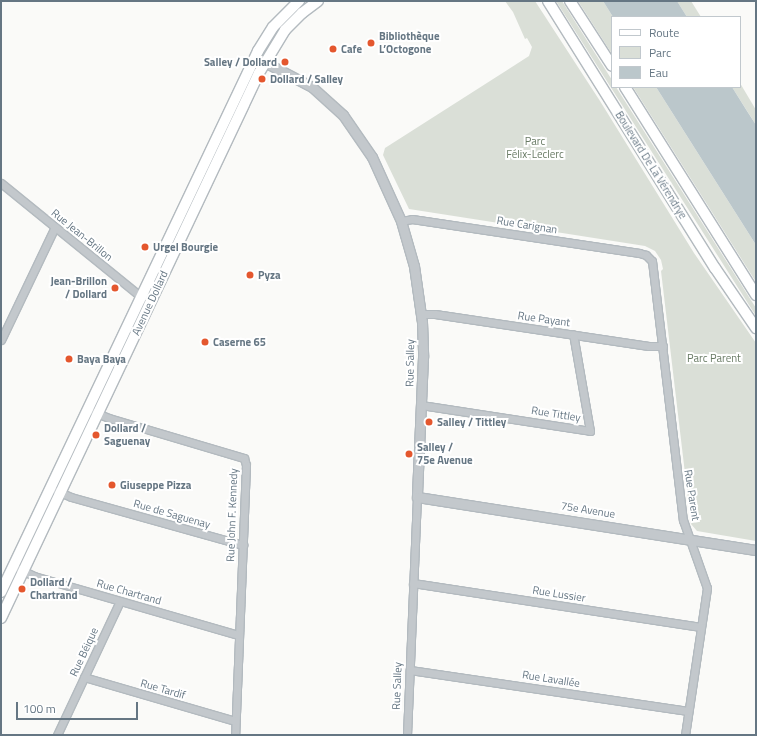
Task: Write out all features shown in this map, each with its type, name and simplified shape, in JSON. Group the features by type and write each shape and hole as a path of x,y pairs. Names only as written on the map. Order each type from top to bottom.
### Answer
{"main road":[{"name":"Avenue Dollard","path":"1,618 150,303 273,27 299,1"},
{"name":"Avenue Dollard","path":"1,592 141,297 260,59 284,30 302,13 318,1"},
{"name":"Boulevard De La Vérendrye","path":"548,1 712,262 756,328"},
{"path":"570,1 611,64"},
{"name":"Boulevard De La Vérendrye","path":"626,88 756,295"}],"street":[{"name":"Rue Salley","path":"260,59 312,87 331,102 343,115 372,157 402,221 414,266 422,314 423,343 407,735"},
{"name":"Rue Jean-Brillon","path":"1,183 150,303"},
{"name":"Rue Carignan","path":"402,221 412,219 639,254 648,257"},
{"path":"1,340 54,227"},
{"name":"Rue Parent","path":"648,257 653,265 683,520 706,588 685,735"},
{"name":"Rue Payant","path":"422,314 435,314 649,346 663,346"},
{"name":"Rue Tittley","path":"421,405 590,431 573,334"},
{"name":"Rue John F. Kennedy","path":"88,409 98,414 244,458 246,465 235,735"},
{"name":"Rue de Saguenay","path":"51,487 60,492 243,545"},
{"name":"75e Avenue","path":"417,497 690,538 756,550"},
{"name":"Rue Chartrand","path":"13,566 23,571 120,601 239,635"},
{"name":"Rue Lussier","path":"413,583 701,627"},
{"name":"Rue Béique","path":"57,735 120,601"},
{"name":"Rue Lavallée","path":"410,670 688,711"},
{"name":"Rue Tardif","path":"84,677 235,721"}],"green space":[{"name":"Parc Félix-Leclerc","path":"505,1 535,1 600,101 694,253 756,343 756,541 697,531 691,524 661,271 663,269 661,260 655,251 645,246 409,209 383,155 385,148 529,56 532,47 527,38 525,39 513,12"},
{"path":"556,1 562,1 611,78 611,88"},
{"path":"578,1 603,1 612,16 611,16 611,52"},
{"path":"677,1 691,1 700,16 686,16"},
{"path":"741,85 756,110 756,125 733,88 741,88"},
{"path":"611,88 617,88 756,308 756,316"},
{"path":"634,88 657,88 756,245 756,282"},
{"path":"139,316 99,400 97,399"}],"water":[{"path":"603,1 677,1 686,16 612,16"},
{"path":"657,88 733,88 756,125 756,245"}],"place":[{"name":"Bibliothèque L’Octogone","path":"371,43"},
{"name":"Cafe","path":"333,49"},
{"name":"Salley / Dollard","path":"285,62"},
{"name":"Dollard / Salley","path":"262,79"},
{"name":"Urgel Bourgie","path":"145,247"},
{"name":"Pyza","path":"250,275"},
{"name":"Jean-Brillon / Dollard","path":"115,288"},
{"name":"Caserne 65","path":"205,342"},
{"name":"Baya Baya","path":"69,359"},
{"name":"Salley / Tittley","path":"429,422"},
{"name":"Dollard / Saguenay","path":"96,435"},
{"name":"Salley / 75e Avenue","path":"409,454"},
{"name":"Giuseppe Pizza","path":"112,485"},
{"name":"Dollard / Chartrand","path":"22,589"}],"park label":[{"name":"Parc Parent","path":"714,358"}]}
